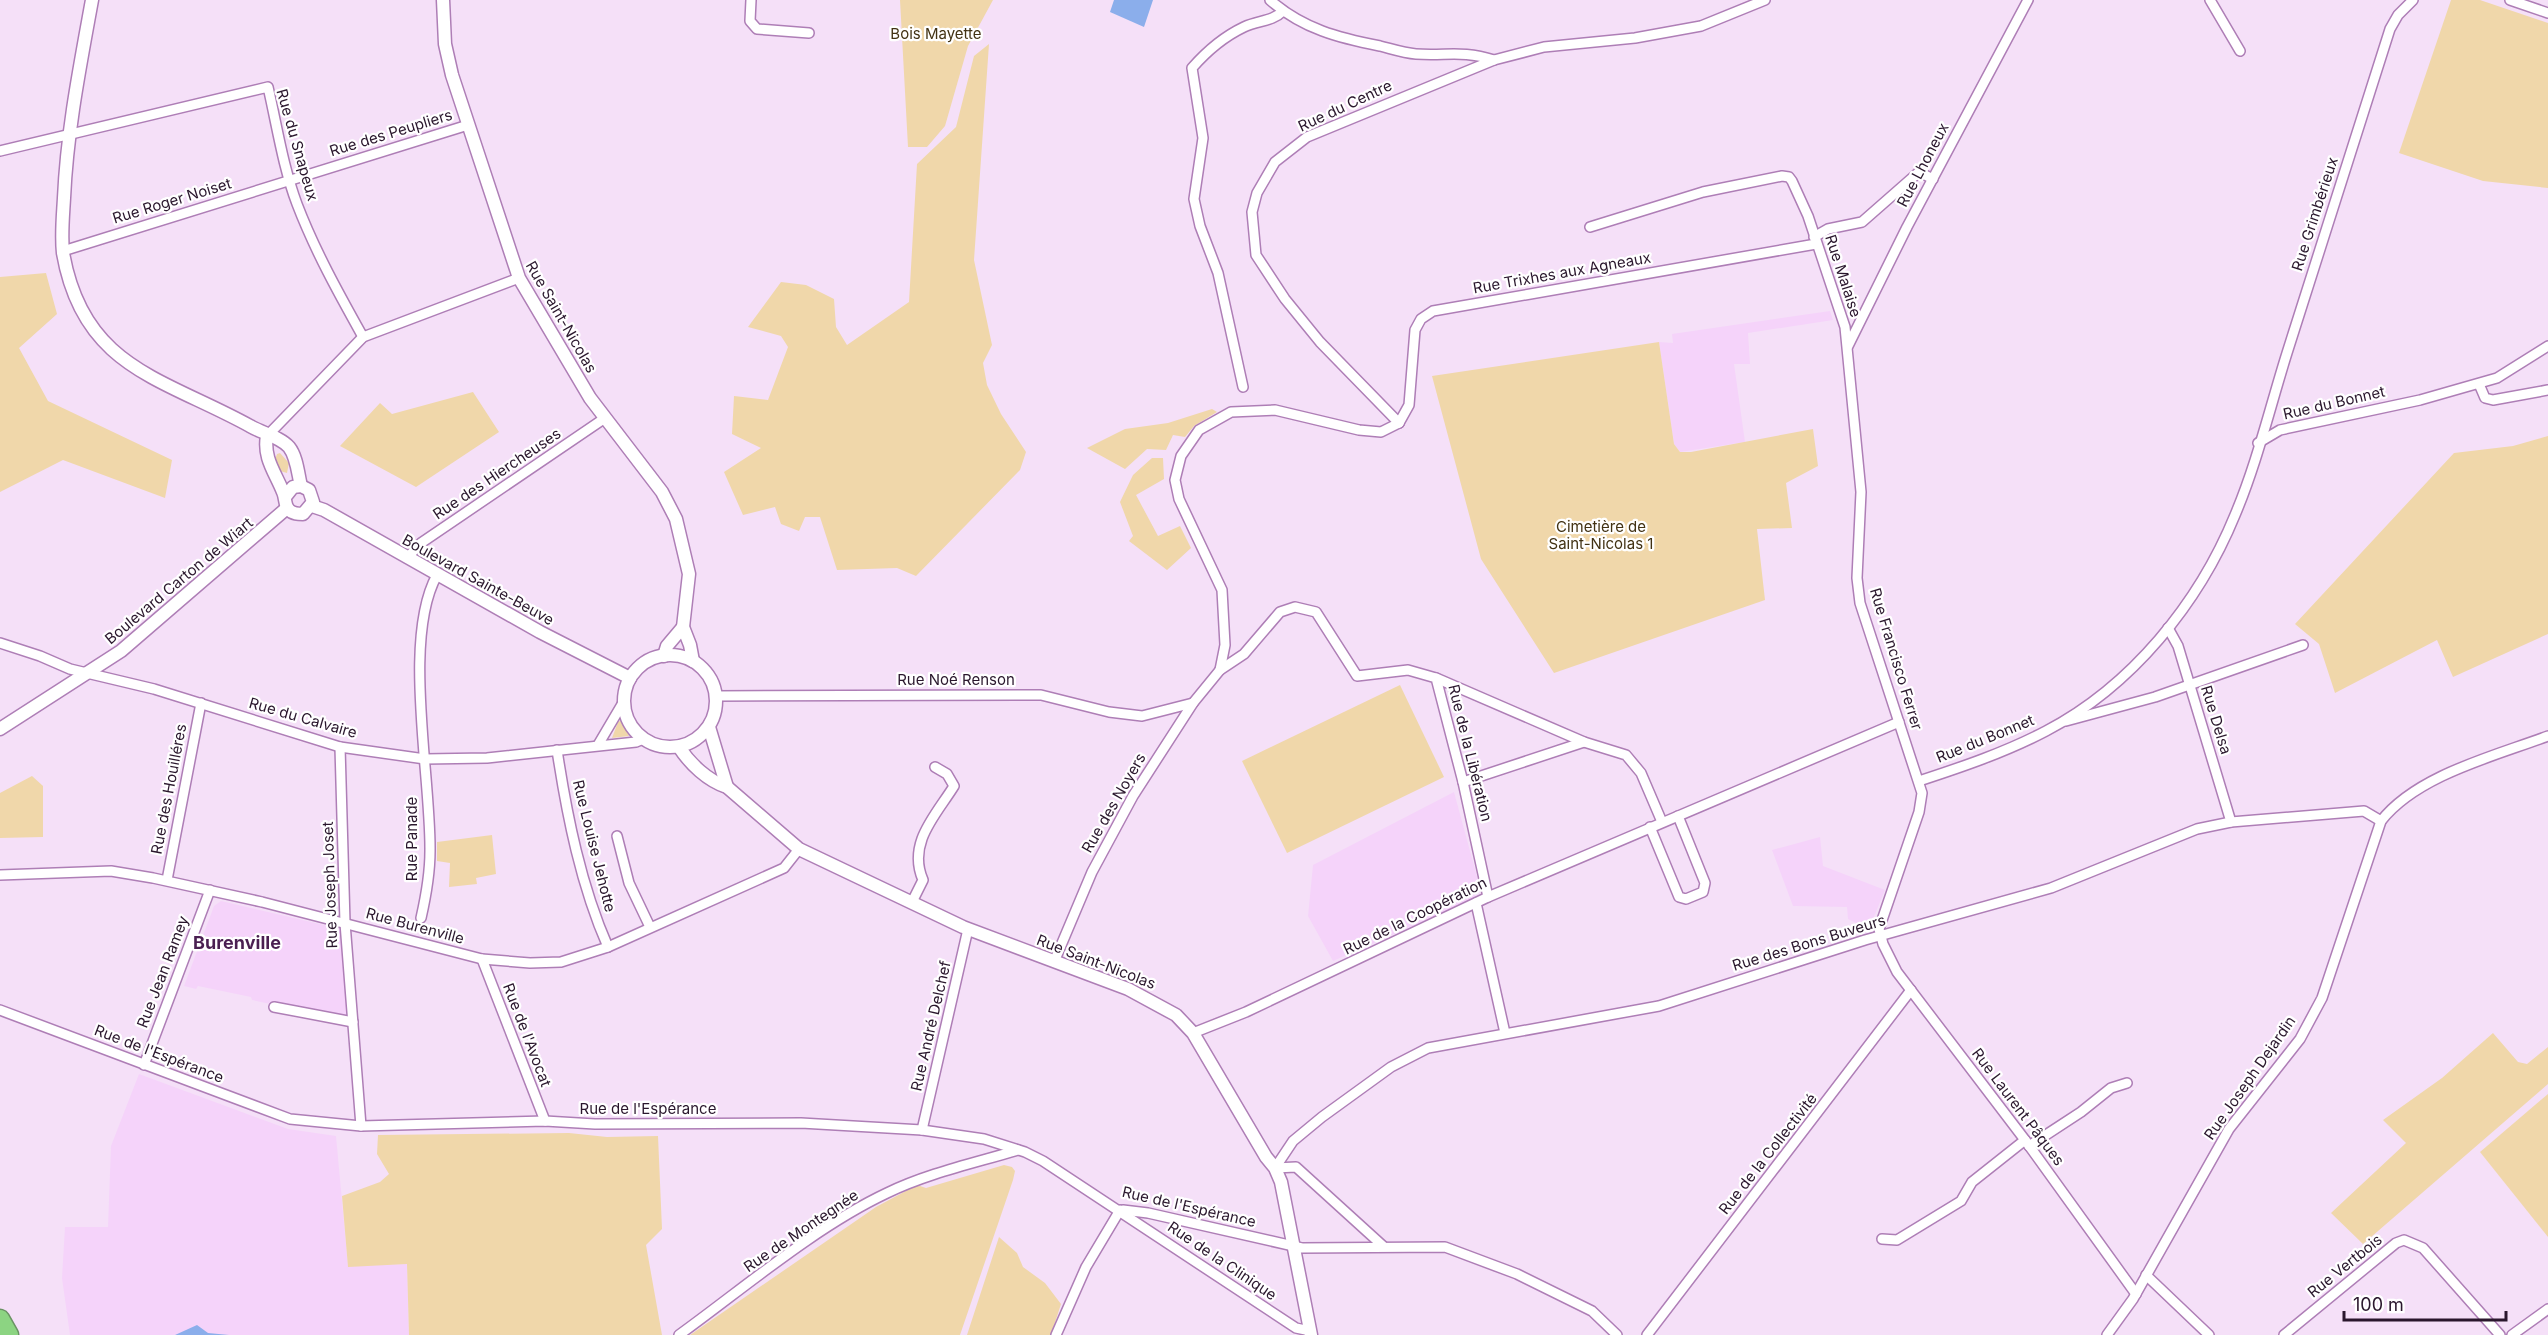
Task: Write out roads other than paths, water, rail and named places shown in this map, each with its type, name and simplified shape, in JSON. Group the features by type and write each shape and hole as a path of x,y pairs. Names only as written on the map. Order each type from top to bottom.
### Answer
{"highway":[{"path":"0,1319 9,1335"}],"street":[{"path":"92,0 67,135 63,251 71,286 91,327 109,348 152,380 236,418 267,436 281,440 293,454 301,486"},
{"name":"Rue Saint-Nicolas","path":"443,0 447,57 519,278 574,373 605,418 662,492 678,524 688,574 683,627 693,661"},
{"path":"751,0 750,21 757,29 809,33"},
{"path":"1270,0 1309,27 1342,38 1416,54 1457,52 1494,60"},
{"name":"Rue du Centre","path":"1399,423 1320,342 1285,299 1256,255 1252,212 1257,193 1275,162 1307,136 1494,60 1544,47 1635,38 1701,26 1749,3 1766,0"},
{"name":"Rue Lhoneux","path":"1848,346 2028,0"},
{"path":"2210,0 2240,51"},
{"name":"Rue Grimbérieux","path":"2258,443 2390,29 2398,15 2413,0"},
{"path":"2510,0 2548,13"},
{"path":"1244,387 1218,273 1200,225 1194,199 1203,138 1192,68 1227,36 1247,26 1274,19 1283,11"},
{"name":"Rue du Snapeux","path":"0,151 268,87 289,180 323,265 363,337"},
{"name":"Rue des Peupliers","path":"289,180 468,125"},
{"name":"Rue Trixhes aux Agneaux","path":"1399,423 1408,405 1411,389 1415,330 1421,319 1433,310 1815,241 1828,229 1862,222 1919,172 1933,179"},
{"name":"Rue Malaise","path":"1590,227 1703,192 1786,176 1792,181 1808,216 1845,327 1848,346"},
{"name":"Rue Roger Noiset","path":"63,251 289,180"},
{"path":"286,502 293,487 301,486 312,493 312,506 303,513 292,512 286,502 268,461 265,448 267,436 363,337 519,278"},
{"name":"Rue Francisco Ferrer","path":"1848,346 1861,492 1857,578 1860,603 1922,792 1919,812 1887,897 1879,928 1880,936"},
{"name":"Rue du Bonnet","path":"1919,781 1999,753 2061,722 2119,678 2168,628 2203,581 2219,552 2243,495 2258,443 2280,430 2497,378 2548,346"},
{"path":"2479,384 2485,398 2493,400 2548,390"},
{"path":"1220,670 1225,645 1222,590 1179,499 1175,480 1181,456 1199,430 1231,412 1275,410 1359,430 1382,432 1399,423"},
{"name":"Rue des Hiercheuses","path":"407,558 421,543 605,418"},
{"name":"Boulevard Carton de Wiart","path":"0,729 89,674 121,651 286,502"},
{"name":"Boulevard Sainte-Beuve","path":"312,506 577,652 630,678"},
{"name":"Rue Panade","path":"421,918 428,886 430,850 420,652 424,612 430,589 437,575"},
{"name":"Rue de la Libération","path":"1220,670 1245,654 1280,612 1295,607 1316,612 1358,676 1408,670 1436,678 1463,782 1488,897"},
{"path":"664,656 667,646 683,627"},
{"name":"Rue Delsa","path":"2168,628 2178,646 2231,822"},
{"name":"Rue du Calvaire","path":"0,643 89,674 107,676 201,703 340,747 425,759 487,758 636,742 643,739"},
{"name":"Rue du Bonnet","path":"2061,722 2073,721 2189,685 2303,645"},
{"path":"598,745 624,701 630,678 651,660 664,656 679,656 693,661 704,670 712,682 716,707 709,727 696,740 679,747 660,747 643,739 633,728 626,715 624,701"},
{"name":"Rue des Noyers","path":"1058,963 1098,862 1133,796 1193,703 1220,670"},
{"path":"1436,678 1584,742 1626,755 1641,773 1662,822"},
{"name":"Rue Noé Renson","path":"716,696 1041,695 1109,712 1142,716 1193,703"},
{"name":"Rue des Houilléres","path":"167,880 201,703"},
{"name":"Rue de la Coopération","path":"1193,1033 1246,1012 1488,897 1899,722"},
{"path":"709,727 727,787"},
{"path":"2381,821 2400,800 2419,787 2548,736"},
{"path":"1463,782 1584,742"},
{"name":"Rue Joseph Joset","path":"340,747 345,923 361,1126"},
{"name":"Rue Saint-Nicolas","path":"679,747 685,756 714,783 727,787 799,849 968,929 1106,981 1162,1006 1176,1015 1193,1033 1266,1157 1275,1168 1310,1333"},
{"name":"Rue Louise Jehotte","path":"557,750 564,794 594,913 608,947"},
{"path":"912,902 923,880 918,869 919,842 954,786 947,774 935,767"},
{"name":"Rue des Bons Buveurs","path":"1275,1168 1293,1141 1402,1060 1428,1048 1659,1006 1880,936 2051,888 2172,838 2231,822 2364,811 2381,821"},
{"path":"1650,827 1679,897 1686,899 1703,892 1705,883 1678,816"},
{"name":"Rue Joseph Dejardin","path":"2107,1335 2136,1294 2229,1129 2300,1039 2322,998 2381,821"},
{"path":"618,836 629,883 650,927"},
{"name":"Rue Burenville","path":"0,875 111,871 210,890 482,959 561,962 608,947 784,868 799,849"},
{"name":"Rue Jean Ramey","path":"144,1065 210,890"},
{"path":"1476,903 1505,1033"},
{"name":"Rue André Delchef","path":"922,1130 968,929"},
{"name":"Rue Laurent Pâques","path":"1880,936 1897,972 2027,1143 2136,1294"},
{"name":"Rue de l'Avocat","path":"482,959 545,1121"},
{"name":"Rue de la Collectivité","path":"1647,1335 1911,990"},
{"path":"274,1007 353,1022"},
{"name":"Rue de l'Espérance","path":"0,1010 290,1119 361,1126 545,1121 595,1124 801,1123 922,1130 984,1139 1043,1161 1120,1210 1148,1213 1293,1246 1445,1247 1473,1255 1592,1311 1617,1335"},
{"path":"1882,1239 1898,1240 1961,1201 1972,1182 2027,1143 2081,1112 2111,1088 2127,1083"},
{"name":"Rue de Montegnée","path":"678,1335 833,1224 888,1193 953,1169 1018,1150"},
{"path":"1275,1168 1296,1167 1383,1246"},
{"path":"1056,1335 1086,1266 1120,1210"},
{"name":"Rue de la Clinique","path":"1120,1210 1296,1328 1310,1333"},
{"name":"Rue Vertbois","path":"2284,1335 2396,1243 2404,1240 2423,1248 2500,1335"},
{"path":"2146,1275 2208,1335"},
{"path":"2512,1335 2548,1309"}],"water":[{"path":"1114,0 1153,0 1144,27 1110,12"},
{"path":"197,1325 208,1333 229,1335 175,1335"}],"district":[{"name":"Burenville","path":"237,943"}],"park label":[{"name":"Bois Mayette","path":"936,34"},
{"name":"Cimetière de Saint-Nicolas 1","path":"1601,536"}]}
